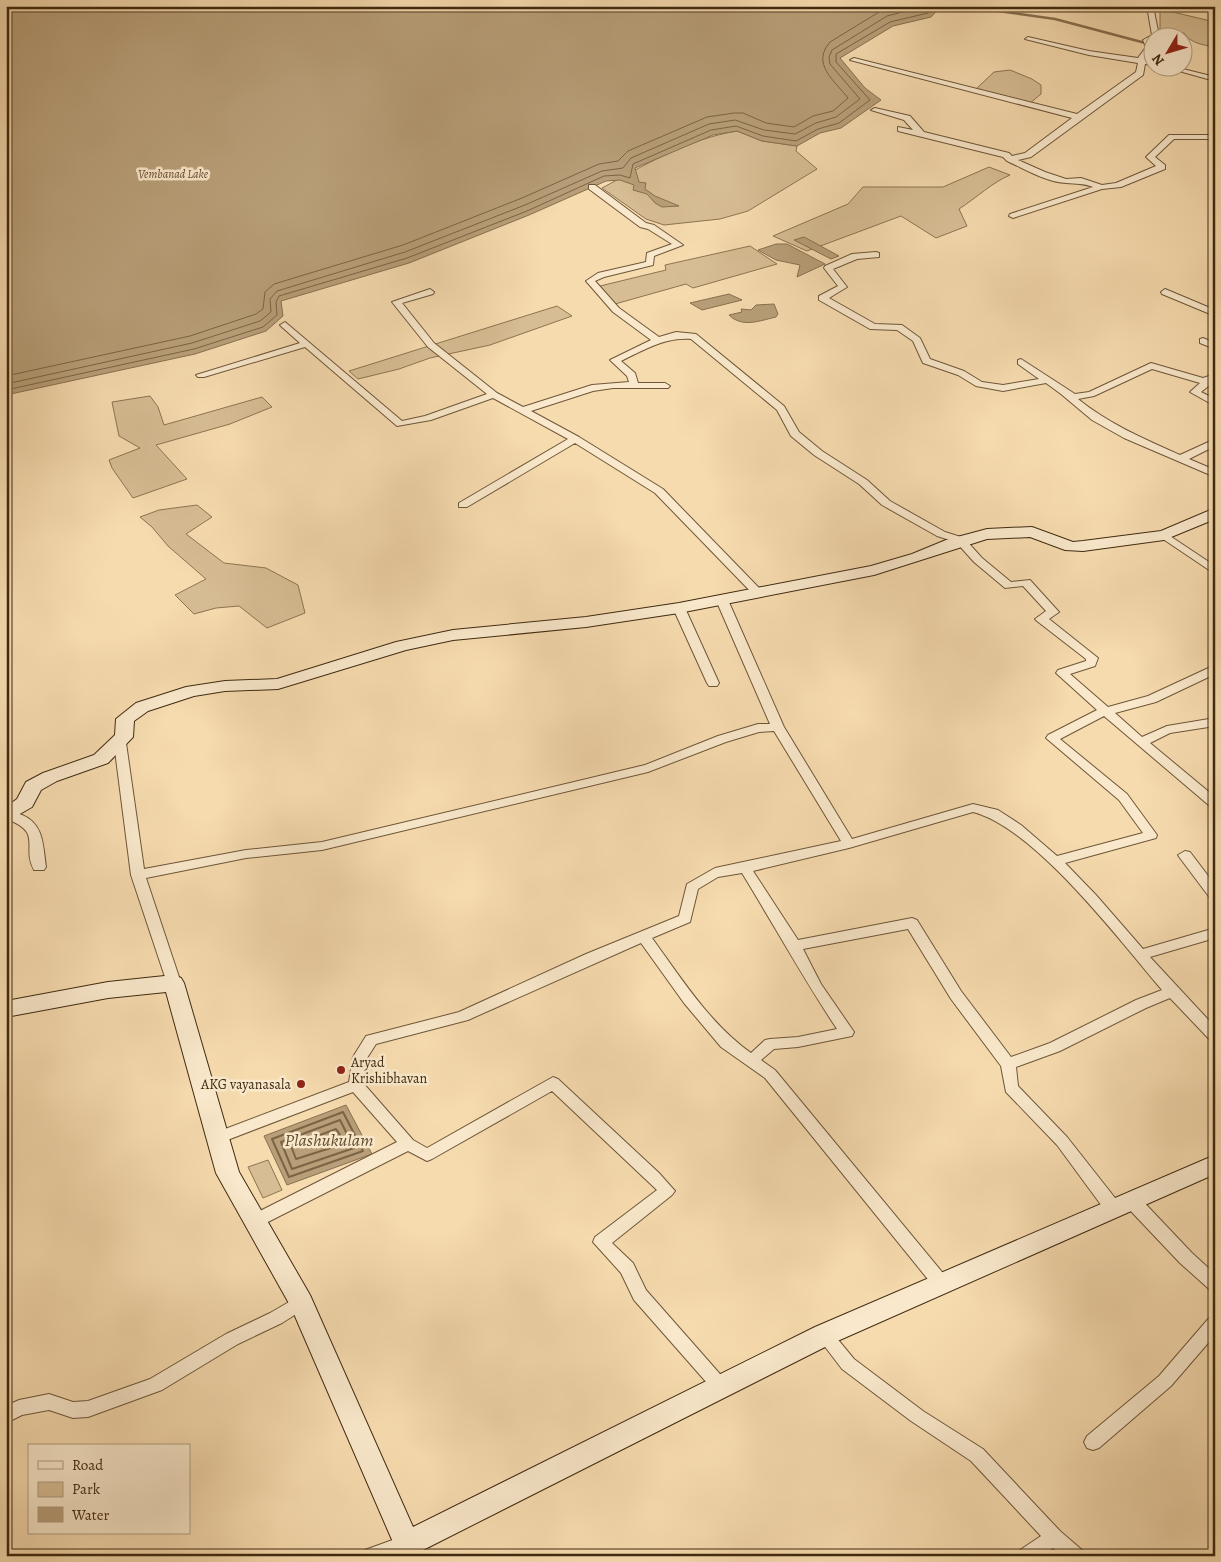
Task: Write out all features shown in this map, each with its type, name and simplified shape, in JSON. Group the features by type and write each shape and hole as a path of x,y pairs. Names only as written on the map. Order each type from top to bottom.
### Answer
{"street":[{"path":"1010,158 1028,155 1140,73 1142,60 1150,47 1146,40 1156,36 1150,6"},
{"path":"1028,39 1089,53 1142,60"},
{"path":"854,60 1078,117"},
{"path":"1194,73 1215,78"},
{"path":"875,110 906,118 921,134"},
{"path":"901,130 1006,155 1042,174 1066,181 1081,180 1101,187"},
{"path":"1013,216 1101,187 1118,184 1162,167 1150,157 1172,137 1215,137"},
{"path":"592,187 643,225 651,227 679,244 650,255 650,263 636,269 607,273 594,277 590,281 616,310 658,340"},
{"path":"876,255 855,256 828,268 842,287 822,298 873,327 899,327 917,340 926,361 961,373 979,384 1003,388 1048,380"},
{"path":"430,292 396,302 431,345 494,395 575,439 658,491 758,593"},
{"path":"1165,292 1215,313"},
{"path":"285,325 400,424 428,418 494,395"},
{"path":"634,385 632,375 615,360 658,340 676,335 693,336 781,408 795,434 818,453 863,482 886,503 941,534 960,540 978,560 1009,586 1026,582 1053,612 1041,619 1092,658 1091,663 1062,673 1108,711 1140,742 1215,804"},
{"path":"1203,341 1215,346"},
{"path":"200,375 307,344"},
{"path":"1021,362 1048,380 1095,418 1128,436 1215,474"},
{"path":"1065,393 1073,397 1084,396 1152,366 1203,381 1213,378"},
{"path":"1213,378 1195,392 1215,403"},
{"path":"521,411 592,388 634,385 665,386"},
{"path":"464,505 575,439"},
{"path":"1182,458 1215,442"},
{"path":"39,866 33,826 26,811 32,786 50,777 101,759 120,743 124,736 126,719 142,707 192,692 225,686 278,684 402,646 453,635 586,622 679,608 874,570 918,557 960,540 987,534 1032,532 1071,547 1164,535 1215,513"},
{"path":"1164,535 1215,571"},
{"path":"722,600 778,727 849,844"},
{"path":"679,608 713,683"},
{"path":"1055,861 1151,835 1123,797 1052,738 1108,711 1152,699 1209,671 1215,681"},
{"path":"1140,742 1168,730 1215,722"},
{"path":"138,875 246,854 322,846 648,768 722,739 758,728 778,727"},
{"path":"120,743 138,875 174,983 228,1174 301,1302 411,1550"},
{"path":"721,1387 640,1295 627,1268 601,1242 667,1190 639,1161 621,1148 553,1082 427,1155 408,1144 356,1085 360,1057 371,1040 463,1016 685,919 692,887 715,873 849,844 973,808 993,813 1016,828 1055,861 1092,898 1172,992 1215,1036"},
{"path":"8,815 26,811"},
{"path":"1185,855 1215,895"},
{"path":"745,868 794,946 816,987 847,1032 798,1042 770,1044 751,1061"},
{"path":"794,946 912,923 956,994 989,1041 1008,1064 1011,1088 1122,1204 1215,1284"},
{"path":"1140,955 1215,933"},
{"path":"643,936 689,999 726,1043 770,1074 941,1283"},
{"path":"6,1008 108,990 174,983"},
{"path":"1008,1064 1055,1047 1141,1004 1172,992"},
{"path":"217,1138 356,1085"},
{"path":"254,1222 408,1144"},
{"path":"370,1556 411,1550 824,1335 1215,1164"},
{"path":"6,1415 19,1408 49,1402 73,1410 88,1409 156,1384 232,1339 276,1318 301,1302"},
{"path":"1092,1442 1165,1381 1215,1323"},
{"path":"824,1335 848,1364 917,1416 977,1455 1054,1537 1076,1556"},
{"path":"1026,1556 1054,1537"}],"green space":[{"path":"1160,9 1215,22 1215,47 1194,41 1194,28 1160,28"},
{"path":"1010,70 1041,85 1041,94 1029,104 976,89 994,72"},
{"path":"737,131 762,141 797,146 796,151 817,169 748,211 720,219 664,225 646,219 602,188 684,146"},
{"path":"989,167 1010,175 959,209 967,226 936,238 901,216 807,251 773,236 848,204 863,187 943,187"},
{"path":"750,246 777,264 693,288 686,284 615,304 600,286 666,270 665,265"},
{"path":"557,306 572,316 490,345 430,358 399,369 358,379 349,371"},
{"path":"150,396 158,407 164,425 262,397 272,407 230,424 156,445 187,479 133,498 112,468 109,460 140,448 119,436 112,402"},
{"path":"197,505 212,517 186,534 224,563 266,568 298,585 305,613 267,628 239,606 216,608 194,614 175,595 206,579 168,546 152,527 140,517 159,510"},
{"path":"268,1160 282,1190 263,1198 248,1167"}],"water":[{"name":"Vembanad Lake","path":"6,6 941,6 931,17 893,26 840,58 865,88 881,100 841,128 820,133 797,146 762,141 737,131 713,135 635,168 639,182 646,183 645,189 655,196 679,206 662,207 655,203 647,194 633,190 634,185 620,180 606,181 529,215 409,263 281,301 283,316 266,331 195,354 6,395"},
{"path":"804,237 839,256 831,259 794,240"},
{"path":"776,244 787,244 825,264 797,277 800,265 776,260 758,250"},
{"path":"729,294 742,300 702,310 690,303"},
{"path":"774,304 778,314 776,317 745,322 734,319 729,315 742,312 741,309 751,310 756,305"},
{"name":"Plashukulam","path":"346,1105 372,1154 287,1185 264,1136"}],"waterway":[{"path":"962,6 1055,19 1144,43"}],"place":[{"name":"Aryad Krishibhavan","path":"341,1070"},
{"name":"AKG vayanasala","path":"301,1084"}]}
